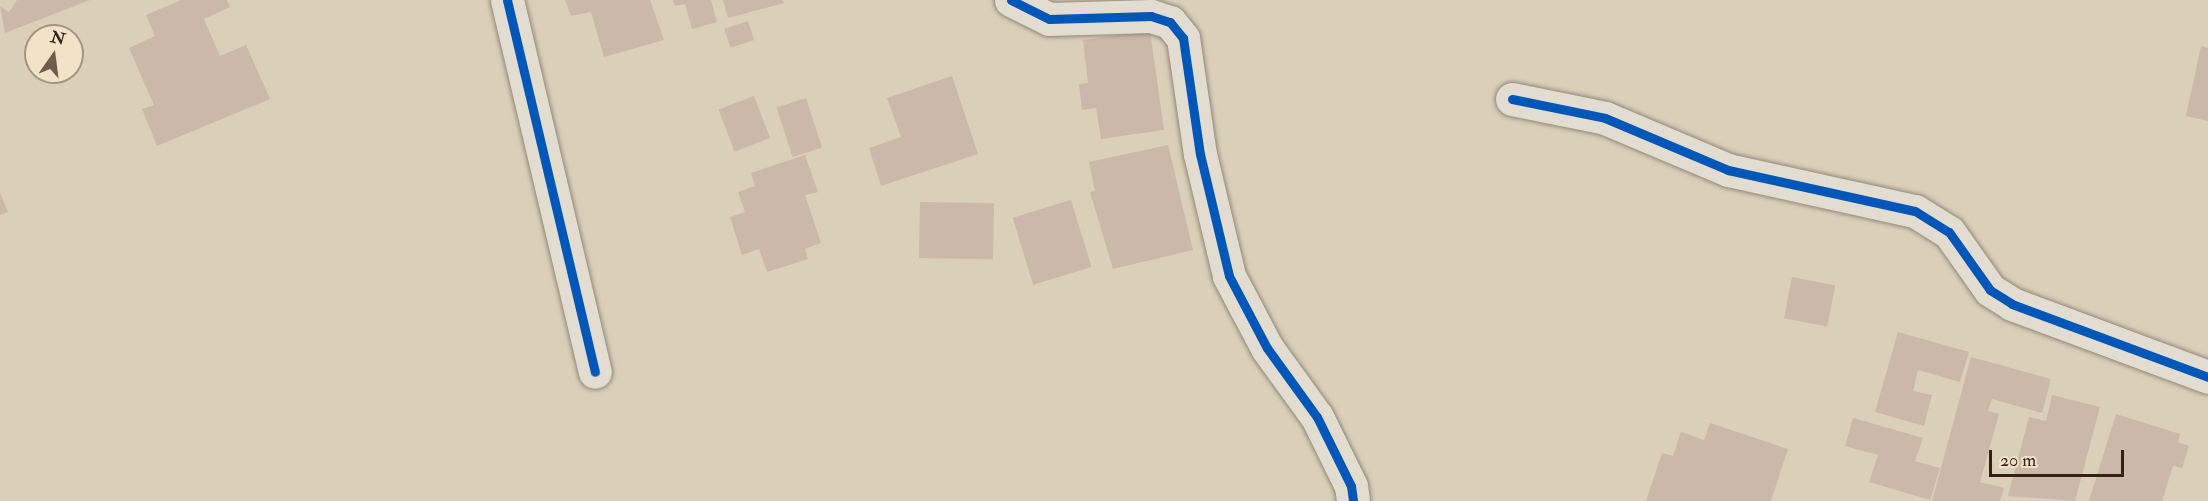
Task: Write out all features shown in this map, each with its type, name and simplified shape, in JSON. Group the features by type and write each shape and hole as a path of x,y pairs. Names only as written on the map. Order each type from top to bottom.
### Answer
{"street":[{"path":"507,0 595,372"},
{"path":"1011,0 1050,19 1151,16 1170,22 1183,38 1200,154 1229,276 1267,348 1317,417 1351,486 1353,501"},
{"path":"1512,99 1605,118 1728,170 1914,212 1949,232 1990,290 2012,304 2208,377"}],"building":[{"path":"17,0 90,0 5,33 0,6 9,12"},
{"path":"181,0 227,0 230,7 204,19 220,56 246,45 270,99 157,146 142,109 154,105 129,48 155,36 146,15"},
{"path":"565,0 650,0 664,40 604,57 591,12 571,16"},
{"path":"673,0 711,0 717,22 692,29 685,4 675,6"},
{"path":"723,0 783,0 784,3 728,18"},
{"path":"748,21 754,40 730,48 724,29"},
{"path":"1150,31 1164,130 1101,139 1096,108 1082,110 1079,84 1088,83 1083,40"},
{"path":"2201,46 2208,48 2208,121 2186,116"},
{"path":"952,76 978,154 881,186 869,148 901,137 887,98"},
{"path":"754,96 770,138 735,152 719,110"},
{"path":"806,98 822,147 793,157 777,108"},
{"path":"1168,145 1193,250 1113,269 1090,192 1095,191 1089,162"},
{"path":"805,155 818,192 805,195 821,243 805,249 808,259 767,272 759,249 742,255 730,217 745,212 738,192 755,186 751,173"},
{"path":"0,193 8,212 0,215"},
{"path":"1071,200 1091,267 1033,285 1013,218"},
{"path":"920,202 994,203 993,259 919,258"},
{"path":"1792,277 1835,285 1827,327 1784,318"},
{"path":"1898,332 1969,352 1960,382 1918,370 1913,391 1932,395 1924,426 1875,412"},
{"path":"1971,357 2051,379 2042,413 1992,399 1988,411 1999,414 1980,482 2004,488 2000,501 1932,501"},
{"path":"2052,395 2100,407 2075,501 2008,496 2029,417 2046,421"},
{"path":"2116,414 2180,434 2178,442 2189,446 2182,468 2173,466 2162,501 2089,501"},
{"path":"1853,418 1923,438 1915,461 1940,468 1930,500 1869,482 1878,455 1845,446"},
{"path":"1710,423 1788,449 1771,501 1646,501 1662,453 1673,456 1681,432 1704,440"}],"cycle path":[{"path":"507,0 595,372"},
{"path":"1011,0 1049,19 1151,16 1170,22 1183,38 1200,154 1229,276 1267,348 1317,417 1351,486 1353,501"},
{"path":"1512,99 1605,118 1728,170 1915,211 1949,232 1990,290 2012,304 2208,377"}]}
